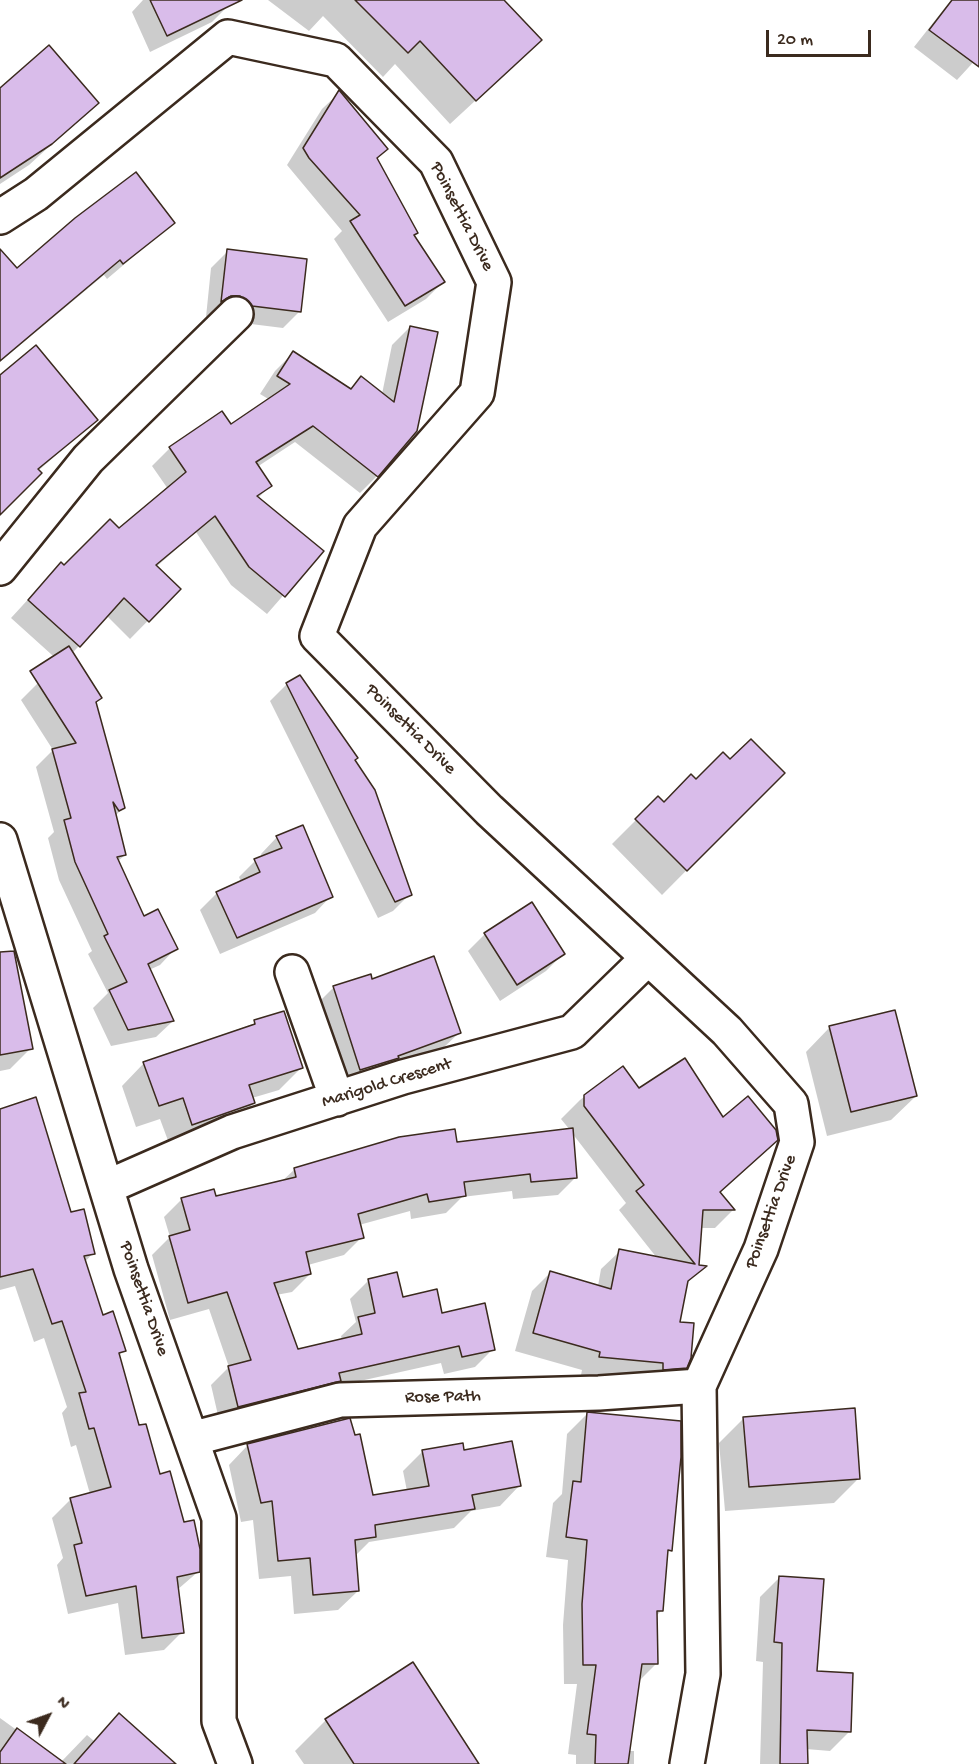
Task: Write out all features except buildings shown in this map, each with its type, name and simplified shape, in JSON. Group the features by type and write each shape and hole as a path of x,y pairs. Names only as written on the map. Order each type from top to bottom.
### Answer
{"street":[{"name":"Poinsettia Drive","path":"0,217 36,194 228,37 336,60 436,162 494,282 477,393 360,526 317,636 489,810 727,1031 791,1104 797,1142 761,1250 699,1386 703,1674 687,1764"},
{"path":"0,568 88,459 236,314"},
{"name":"Poinsettia Drive","path":"0,840 131,1269 219,1518 219,1721 235,1764"},
{"name":"Marigold Crescent","path":"107,1187 232,1132 403,1077 572,1032 648,958"},
{"path":"292,972 337,1098"},
{"name":"Rose Path","path":"191,1438 340,1400 599,1393 699,1386"}]}
